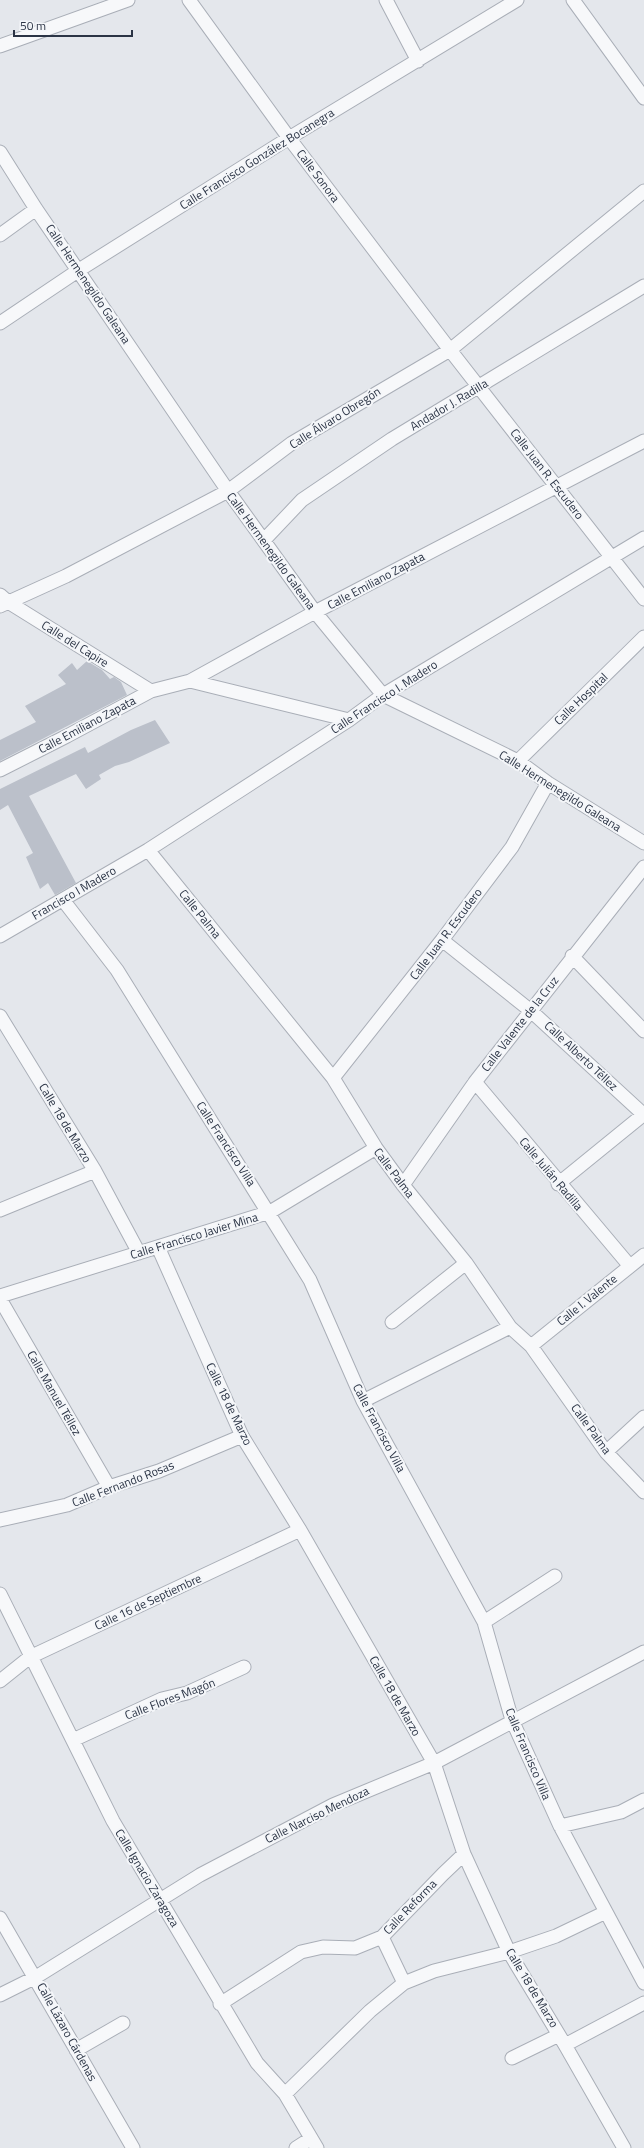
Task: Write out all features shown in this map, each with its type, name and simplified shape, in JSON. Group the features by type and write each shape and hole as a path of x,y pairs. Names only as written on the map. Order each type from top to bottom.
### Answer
{"street":[{"path":"0,46 128,0"},
{"name":"Calle Sonora","path":"189,0 288,138 450,350"},
{"path":"386,0 418,61"},
{"name":"Calle Francisco González Bocanegra","path":"0,323 79,270 288,138 517,0"},
{"path":"573,0 644,98"},
{"name":"Calle Hermenegildo Galeana","path":"0,152 36,209 79,270 228,491 265,539 315,612 383,695 518,761 548,783 644,843"},
{"name":"Calle Álvaro Obregón","path":"3,601 66,576 228,491 292,443 450,350 644,191"},
{"path":"0,234 36,209"},
{"name":"Andador J. Radilla","path":"265,539 302,500 392,439 644,286"},
{"name":"Calle Juan R. Escudero","path":"450,350 644,599"},
{"name":"Calle Emiliano Zapata","path":"0,770 151,691 190,681 315,612 644,441"},
{"name":"Calle Francisco I. Madero","path":"148,850 349,720 383,695 644,538"},
{"name":"Calle del Capire","path":"3,601 151,691"},
{"name":"Calle Hospital","path":"518,761 644,637"},
{"path":"190,681 349,720"},
{"name":"Calle Juan R. Escudero","path":"333,1078 442,940 512,847 548,783"},
{"name":"Francisco I Madero","path":"0,936 148,850"},
{"name":"Calle Palma","path":"148,850 333,1078 376,1148 403,1186 466,1263 510,1328 531,1346 606,1452 644,1492"},
{"name":"Calle Valente de la Cruz","path":"403,1186 475,1082 572,956 644,867"},
{"name":"Calle Francisco Villa","path":"63,900 117,970 270,1212 310,1280 363,1401 484,1622 512,1720 560,1826 644,1983"},
{"name":"Calle Alberto Téllez","path":"442,940 531,1011 644,1114"},
{"path":"572,956 644,1031"},
{"name":"Calle 18 de Marzo","path":"0,1016 95,1171 139,1253"},
{"name":"Calle Julián Radilla","path":"475,1082 558,1184 629,1266"},
{"path":"558,1184 644,1114"},
{"name":"Calle Francisco Javier Mina","path":"0,1297 270,1212 376,1148"},
{"path":"0,1210 95,1171"},
{"name":"Calle 18 de Marzo","path":"158,1247 242,1436 300,1530 434,1762 464,1854 509,1952 624,2148"},
{"name":"Calle I. Valente","path":"531,1346 644,1255"},
{"path":"392,1322 466,1263"},
{"name":"Calle Manuel Téllez","path":"0,1297 109,1487"},
{"path":"363,1401 510,1328"},
{"path":"606,1452 644,1416"},
{"name":"Calle Fernando Rosas","path":"0,1520 67,1505 109,1487 159,1471 242,1436"},
{"name":"Calle 16 de Septiembre","path":"0,1681 30,1658 300,1530"},
{"path":"484,1622 555,1576"},
{"name":"Calle Ignacio Zaragoza","path":"0,1594 30,1658 113,1821 161,1899 220,2004 257,2064 284,2094 314,2143"},
{"name":"Calle Narciso Mendoza","path":"0,1995 36,1977 200,1875 333,1805 434,1762 644,1652"},
{"name":"Calle Flores Magón","path":"73,1740 162,1699 187,1692 244,1667"},
{"path":"560,1826 621,1812 644,1800"},
{"name":"Calle Reforma","path":"220,2004 301,1952 323,1947 355,1948 382,1937 464,1854"},
{"path":"284,2094 370,2011 404,1983 434,1971 509,1952 556,1936 606,1912"},
{"name":"Calle Lázaro Cárdenas","path":"0,1918 36,1977 76,2050 133,2148"},
{"path":"382,1937 404,1983"},
{"path":"512,2058 562,2040 644,2004"},
{"path":"76,2050 124,2022"},
{"path":"296,2148 314,2143"}],"building":[{"path":"87,661 102,670 110,679 114,677 121,682 127,695 0,761 0,740 36,722 25,706 66,684 58,675 72,663 77,670"},
{"path":"155,720 170,743 129,762 115,766 99,775 101,779 86,789 76,774 29,796 76,883 55,895 48,883 40,889 26,857 33,853 8,805 0,810 0,789 85,747 88,753 131,730"}]}
